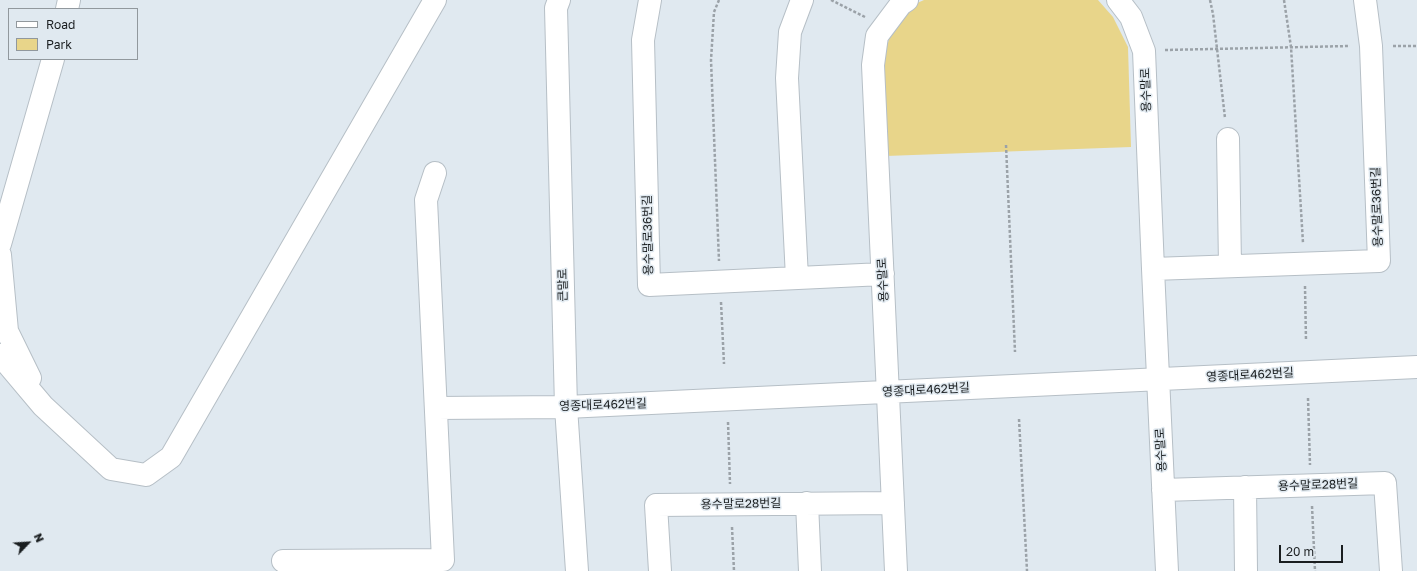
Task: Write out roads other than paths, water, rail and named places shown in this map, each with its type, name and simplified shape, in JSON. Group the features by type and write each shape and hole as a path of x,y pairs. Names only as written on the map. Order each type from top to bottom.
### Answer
{"street":[{"path":"0,355 43,406 111,469 146,475 171,457 435,0"},
{"name":"큰말로","path":"559,0 556,8 566,407 577,571"},
{"name":"용수말로36번길","path":"650,0 643,40 649,285 883,274"},
{"path":"798,278 787,78 790,32 802,0"},
{"name":"용수말로","path":"896,571 873,65 877,36 901,4 907,0"},
{"name":"용수말로","path":"1118,0 1132,17 1144,51 1167,571"},
{"name":"용수말로36번길","path":"1153,269 1379,261 1371,46 1365,0"},
{"path":"0,244 52,60"},
{"path":"1228,139 1230,266"},
{"path":"283,561 443,560 426,200 435,173"},
{"path":"0,255 7,331 43,406"},
{"name":"영종대로462번길","path":"436,408 566,407 1417,367"},
{"name":"용수말로28번길","path":"1163,490 1385,483 1391,571"},
{"path":"1245,487 1246,571"},
{"name":"용수말로28번길","path":"660,571 656,505 893,503"},
{"path":"807,504 810,571"}]}
